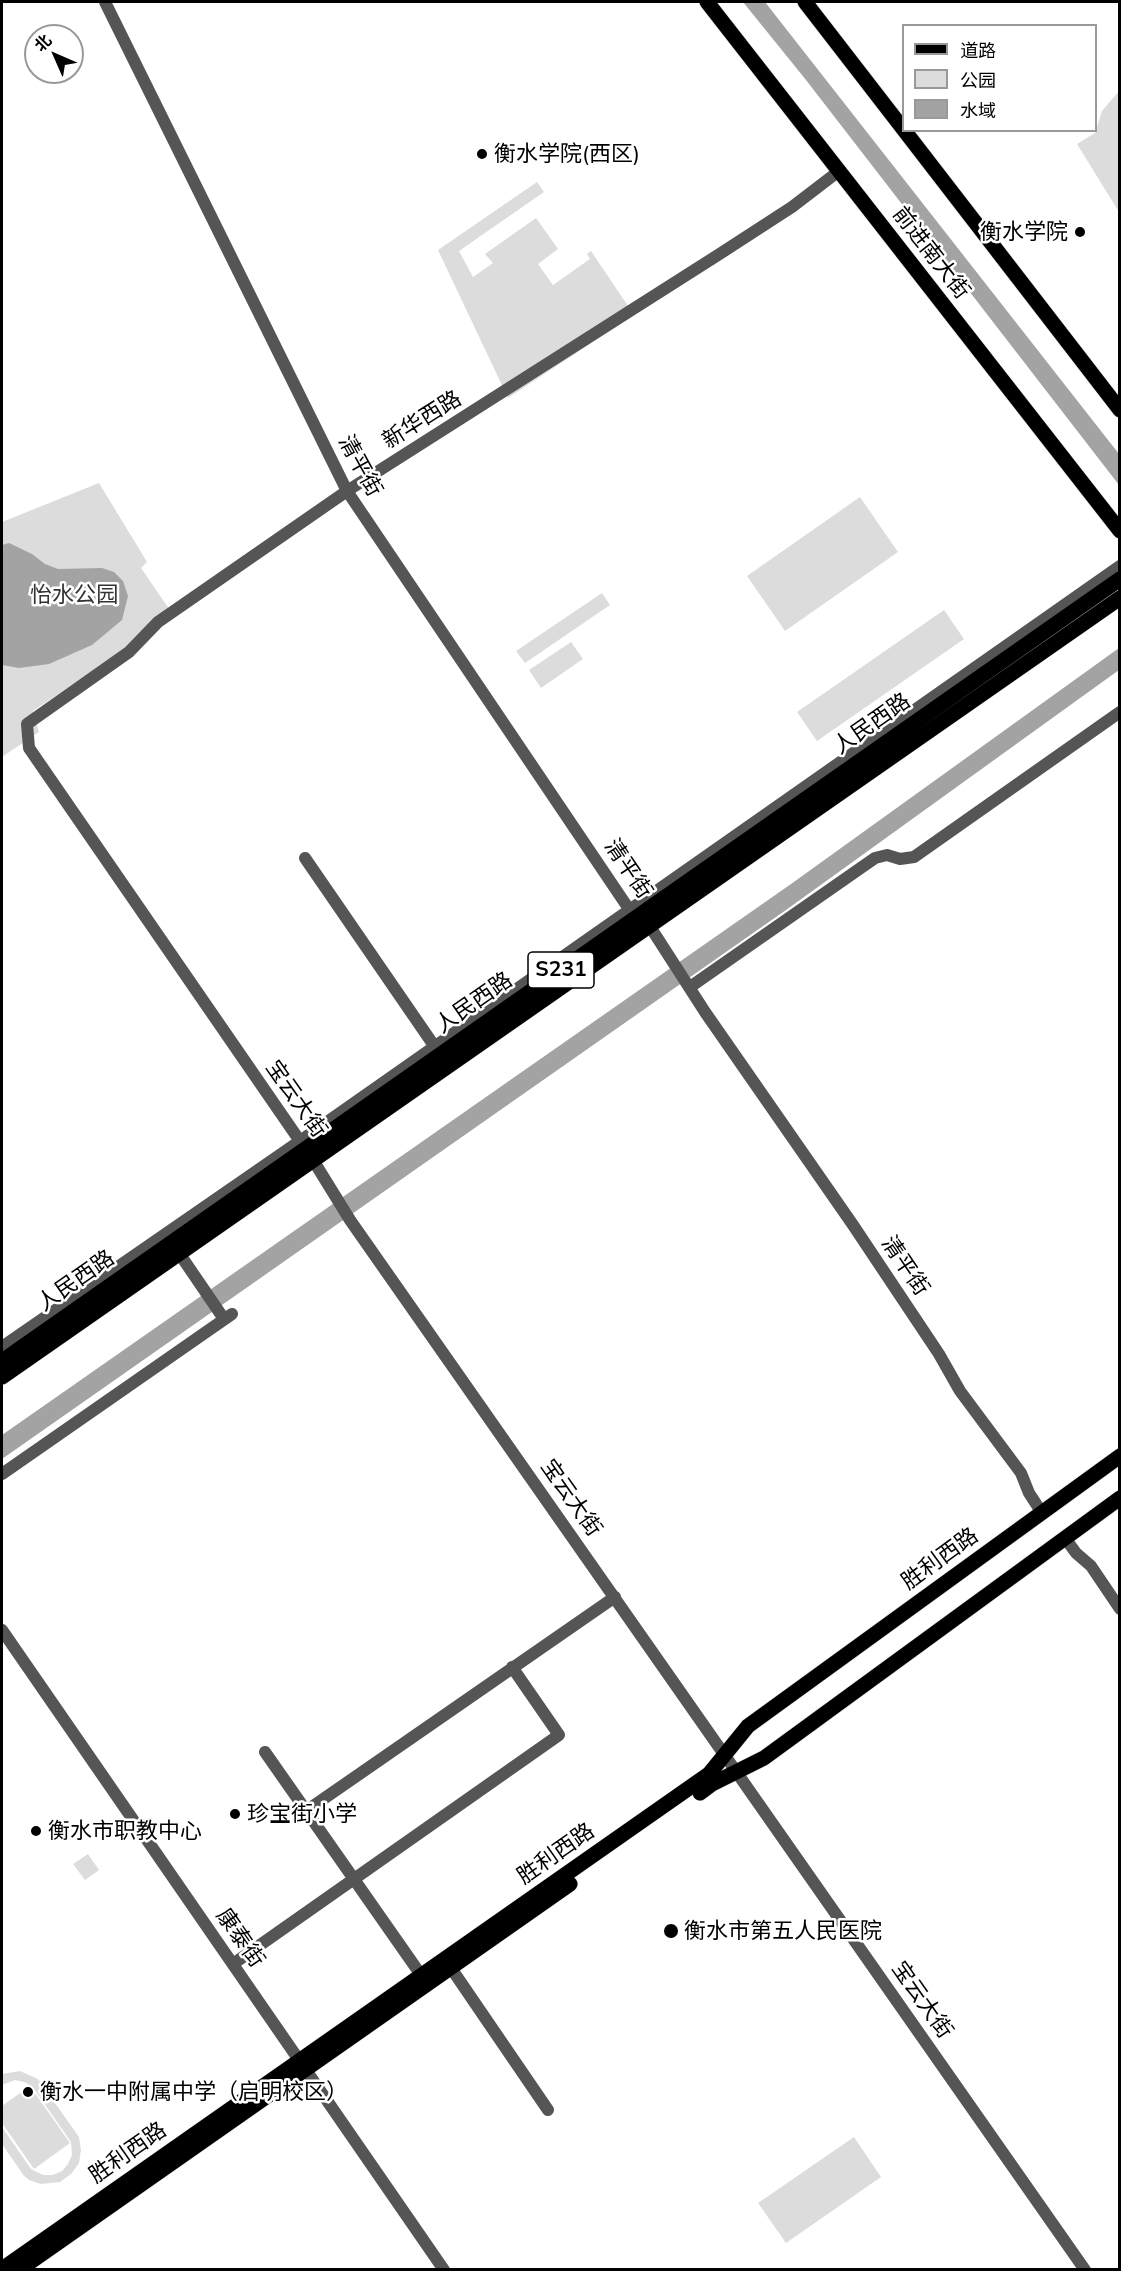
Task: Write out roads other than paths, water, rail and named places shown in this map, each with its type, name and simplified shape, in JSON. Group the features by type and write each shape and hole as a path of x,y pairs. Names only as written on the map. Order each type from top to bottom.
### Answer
{"main road":[{"name":"前进南大街","path":"707,2 1119,531"},
{"path":"805,2 902,127"},
{"path":"906,132 1119,410"},
{"name":"人民西路","path":"2,1377 179,1253 306,1150 437,1050 1119,579"},
{"name":"人民西路","path":"2,1361 306,1150 649,925 1119,597"},
{"name":"胜利西路","path":"19,2270 302,2065 421,1975 709,1774 748,1726 1119,1456"},
{"name":"胜利西路","path":"2,2269 302,2065 451,1968 712,1784 764,1758 1119,1498"}],"street":[{"name":"清平街","path":"105,2 347,491 632,914"},
{"name":"新华西路","path":"29,748 27,724 129,652 158,622 347,491 737,243 792,207 839,171"},
{"path":"632,914 1119,566"},
{"path":"689,985 875,858 887,855 900,859 914,857 1119,712"},
{"name":"宝云大街","path":"29,748 306,1150 350,1221 1085,2270"},
{"path":"305,858 437,1050"},
{"name":"清平街","path":"649,925 705,1012 853,1225 939,1354 960,1391 1021,1473 1029,1493 1042,1513"},
{"path":"2,1347 306,1150"},
{"path":"2,1474 225,1315 179,1253"},
{"path":"1065,1538 1076,1553 1091,1566 1119,1609"},
{"path":"306,1811 615,1597"},
{"name":"康泰街","path":"2,1630 444,2270"},
{"path":"232,1964 559,1735 512,1667"},
{"path":"265,1752 421,1975"},
{"path":"451,1968 548,2110"}],"water":[{"path":"743,2 765,2 1119,454 1119,485 806,80"},
{"path":"9,543 58,569 102,568 114,572 123,581 128,596 122,620 92,645 49,664 19,668 2,665 2,545"},
{"path":"1119,648 1119,670 786,910 2,1459 2,1435 791,884"}],"place":[{"name":"衡水学院(西区)","path":"482,154"},
{"name":"衡水学院","path":"1080,232"},
{"name":"珍宝街小学","path":"235,1814"},
{"name":"衡水市职教中心","path":"36,1831"},
{"name":"衡水市第五人民医院","path":"671,1931"},
{"name":"衡水一中附属中学（启明校区）","path":"28,2092"}],"park label":[{"name":"怡水公园","path":"74,595"}]}
